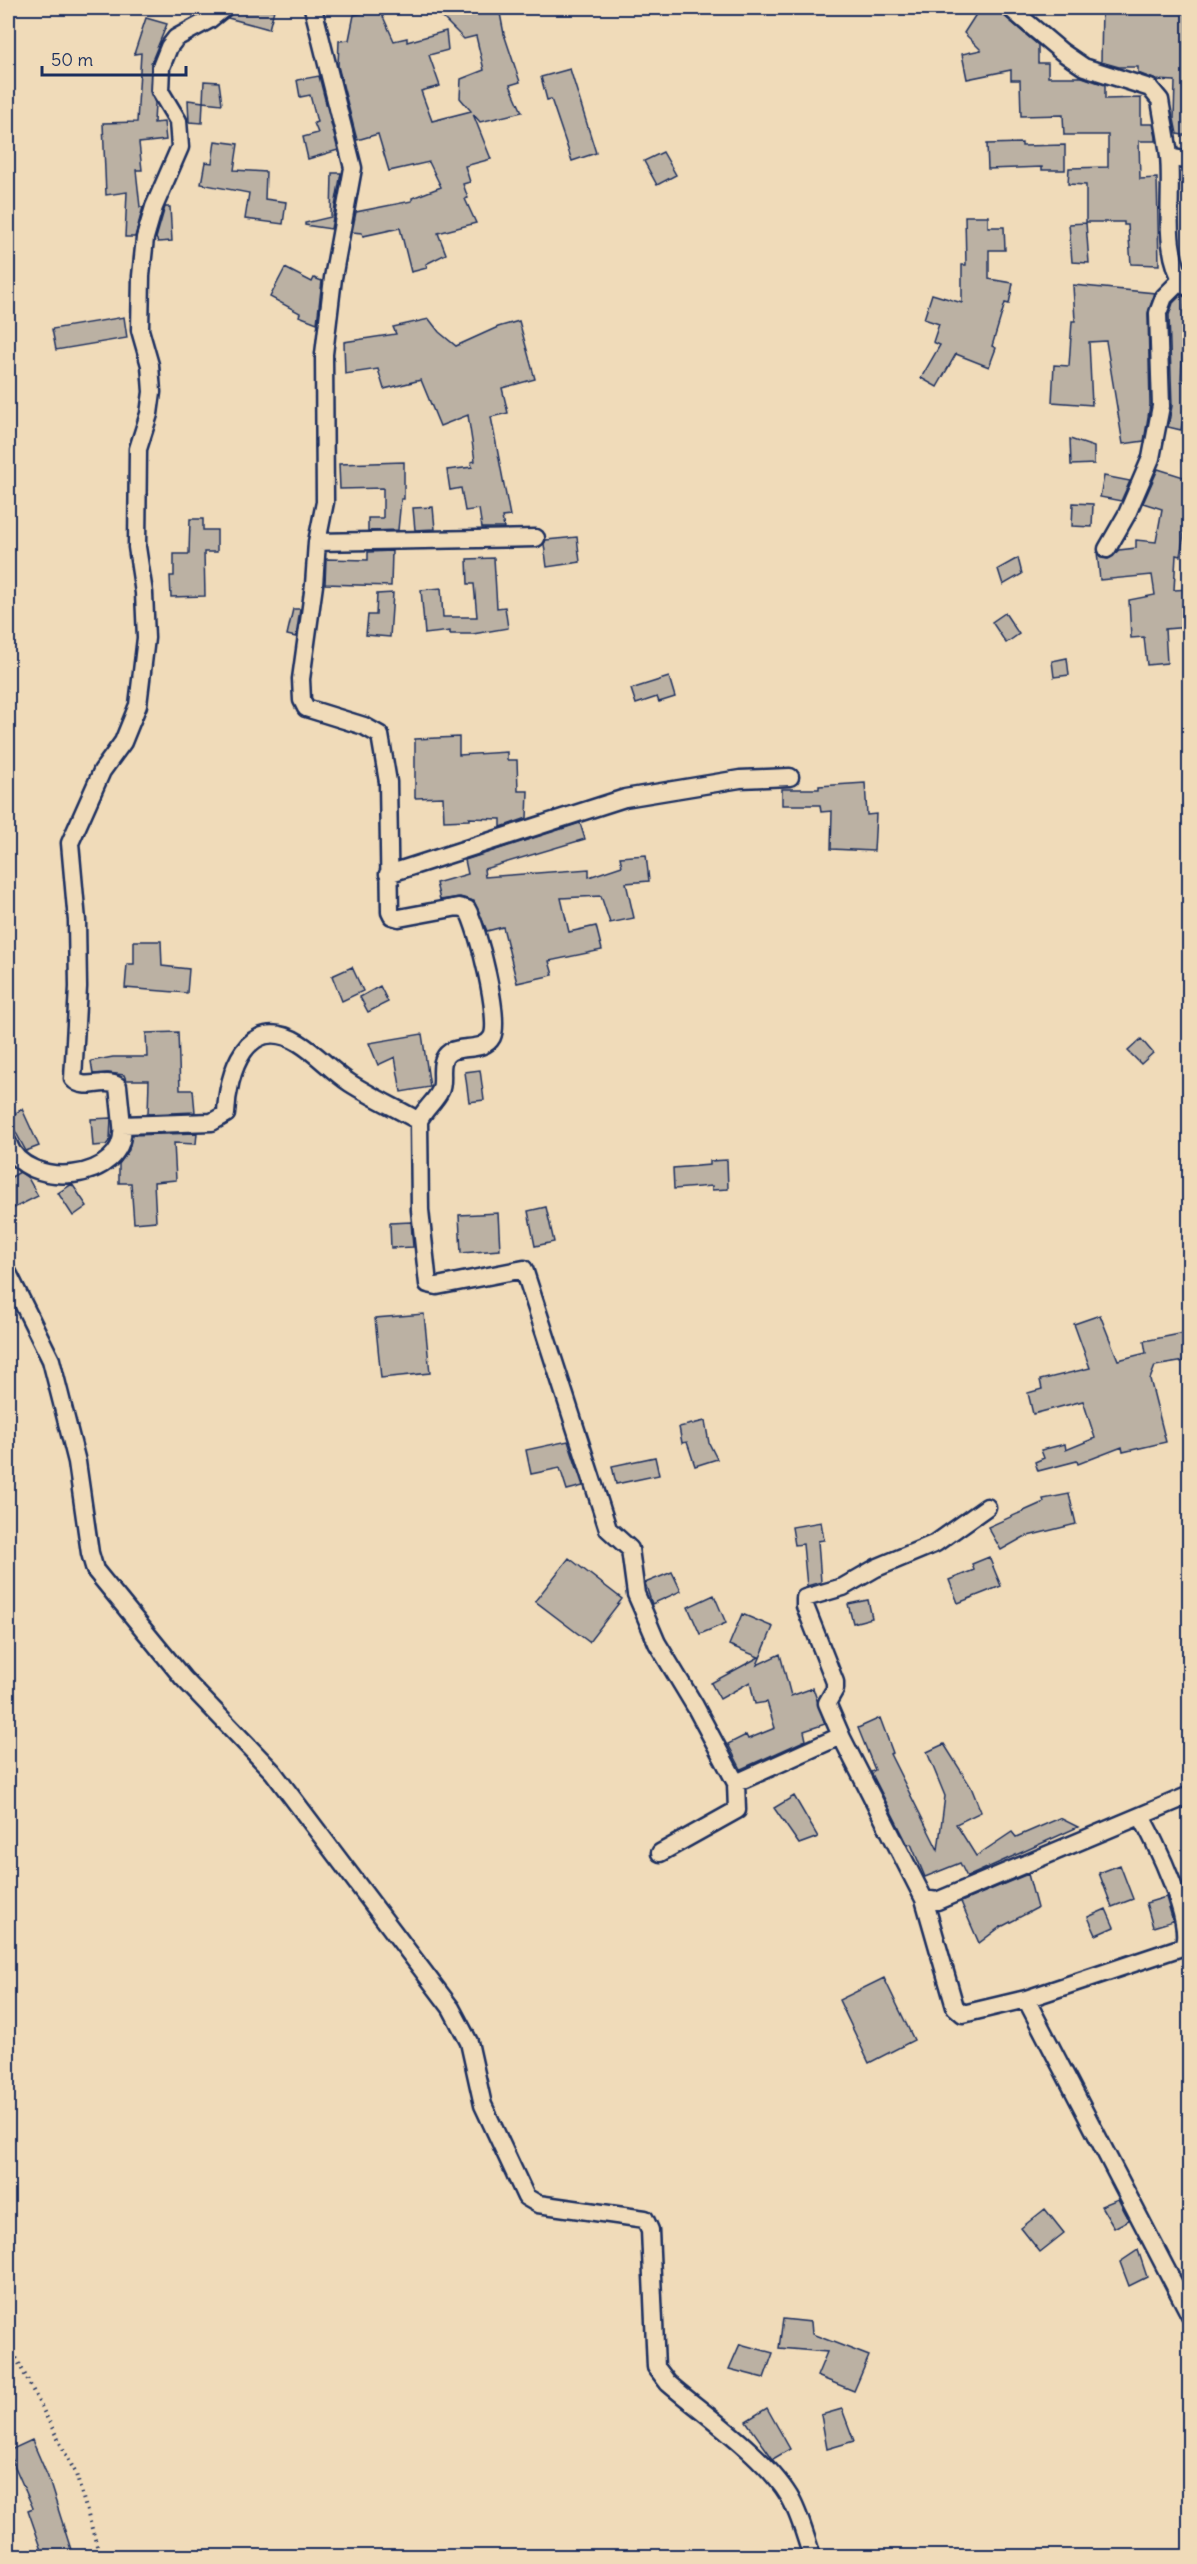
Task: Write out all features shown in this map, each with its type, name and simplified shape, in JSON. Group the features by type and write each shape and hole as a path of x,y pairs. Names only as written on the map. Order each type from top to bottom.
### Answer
{"street":[{"path":"8,1143 14,1158 29,1168 52,1173 83,1172 99,1166 120,1149 123,1141 118,1086 108,1082 81,1084 73,1079 78,987 77,921 70,843 102,771 123,742 132,722 138,705 143,669 146,609 137,547 138,449 150,414 152,392 150,365 140,330 141,276 145,238 154,207 180,147 178,121 160,91 161,67 169,47 176,38 209,20 224,8"},
{"path":"312,8 353,168 333,278 324,354 325,502 317,542 314,585 301,679 302,700 306,708 374,729 380,735 388,782 390,912 395,918 458,907 467,909 496,1013 492,1037 485,1044 450,1052 445,1058 441,1069 440,1091 419,1121 420,1210 428,1284 437,1286 524,1269 608,1529 630,1549 636,1594 657,1643 695,1706 736,1783 737,1810 660,1853"},
{"path":"1010,8 1062,52 1084,67 1150,88 1160,100 1169,157 1163,208 1174,259 1185,284 1164,297 1158,313 1161,406 1151,458 1127,514 1107,549"},
{"path":"1169,157 1190,161"},
{"path":"317,542 536,538"},
{"path":"388,874 626,798 740,779 790,777"},
{"path":"122,1125 220,1120 226,1114 227,1092 237,1060 254,1040 271,1034 299,1043 350,1082 419,1121"},
{"path":"8,1273 51,1360 77,1462 90,1553 95,1570 183,1678 273,1772 451,2008 469,2042 483,2105 526,2197 538,2204 645,2219 650,2230 656,2367 668,2383 769,2470 794,2505 812,2556"},
{"path":"987,1507 936,1544 876,1568 843,1587 805,1598 805,1606 835,1682 835,1689 827,1703 842,1738 924,1899 957,2011 969,2014 1026,1999 1185,1945 1188,1935 1180,1895 1167,1860 1141,1817"},
{"path":"736,1783 836,1738 842,1738"},
{"path":"924,1899 937,1901 1190,1795"},
{"path":"1026,1999 1190,2315"}],"path":[{"path":"8,2342 76,2474 100,2556"}],"building":[{"path":"234,8 274,10 269,29 228,18"},
{"path":"454,8 499,8 504,34 520,82 510,85 522,112 480,122 473,114 491,159 465,166 470,182 463,184 468,198 465,199 476,223 438,233 446,254 426,264 427,268 411,272 400,228 363,236 362,233 352,232 356,212 412,201 412,198 441,187 429,162 389,171 378,134 357,140 338,66 339,41 349,40 354,15 380,10 394,41 407,38 407,42 446,31 448,50 429,55 440,86 421,91 432,121 471,111 460,98 461,79 484,70 476,36 464,39 440,15"},
{"path":"980,8 991,8 1003,15 1038,45 1038,63 1048,63 1048,77 1082,77 1105,85 1105,99 1141,98 1141,124 1153,124 1156,137 1156,141 1139,141 1140,179 1157,178 1159,265 1131,264 1128,225 1124,225 1124,222 1086,222 1086,185 1068,184 1069,168 1108,167 1108,135 1064,135 1063,115 1021,116 1020,80 1011,80 1011,70 967,79 962,54 981,50 964,33"},
{"path":"1102,8 1190,8 1190,136 1177,134 1174,119 1175,81 1156,80 1138,73 1138,67 1119,67 1101,62"},
{"path":"146,18 167,24 151,63 150,91 155,103 154,123 164,122 166,140 139,143 142,170 136,170 140,207 143,207 135,237 125,237 127,192 106,195 103,123 137,122 141,53 134,54"},
{"path":"570,69 596,153 572,161 551,99 547,100 541,77"},
{"path":"319,76 338,150 308,159 303,137 318,133 314,123 317,122 310,95 300,97 297,80"},
{"path":"204,81 219,82 222,104 203,102"},
{"path":"188,100 203,102 202,123 189,122"},
{"path":"215,141 238,144 234,170 266,172 265,199 286,202 283,224 245,219 249,193 201,184 205,162 212,163"},
{"path":"1022,143 1022,146 1065,145 1065,170 1042,170 1042,167 988,169 987,144"},
{"path":"663,152 676,175 657,185 644,161"},
{"path":"332,173 341,173 331,229 305,225 305,223 331,217"},
{"path":"165,207 170,207 172,241 158,242 156,238"},
{"path":"965,216 988,216 988,227 1004,227 1005,250 989,250 989,279 1013,283 1009,304 1005,303 992,346 996,348 989,367 956,354 937,387 921,378 940,345 933,342 939,324 924,319 932,294 962,303 962,265 966,265"},
{"path":"1086,223 1089,263 1072,262 1069,224"},
{"path":"285,268 312,282 314,278 322,281 317,323 299,316 300,313 270,297"},
{"path":"1073,285 1155,293 1148,313 1150,405 1144,441 1123,444 1106,341 1089,342 1092,405 1052,402 1054,365 1069,366 1072,321 1075,321"},
{"path":"1181,295 1185,297 1181,381 1189,382 1181,430 1168,427 1172,406 1169,315 1173,303"},
{"path":"124,317 127,338 56,350 52,329"},
{"path":"429,319 439,332 456,346 498,327 519,321 535,379 502,388 508,413 491,417 510,516 502,517 504,528 482,528 479,509 465,511 461,488 450,490 447,470 472,467 471,462 475,461 468,415 440,426 421,380 384,389 378,369 345,374 344,342 396,334 393,327"},
{"path":"1070,439 1094,447 1094,464 1071,465"},
{"path":"404,462 404,499 401,499 398,530 368,531 368,518 383,518 383,488 340,489 339,464"},
{"path":"1158,469 1190,479 1190,518 1187,517 1180,556 1176,555 1174,590 1190,589 1190,627 1165,629 1167,663 1147,665 1144,637 1131,638 1129,600 1155,595 1152,575 1100,580 1097,552 1101,558 1108,559 1119,550 1136,548 1136,540 1156,542 1162,509 1143,503"},
{"path":"1104,476 1130,481 1121,501 1100,497"},
{"path":"1073,503 1093,504 1092,527 1072,526"},
{"path":"433,507 435,529 415,530 413,508"},
{"path":"190,519 203,519 203,530 217,530 217,552 204,552 205,596 171,597 170,576 174,576 174,554 189,554"},
{"path":"577,537 580,562 547,567 544,544 546,540"},
{"path":"392,551 391,586 325,584 326,559 368,560 368,552"},
{"path":"494,558 497,608 505,607 508,628 473,634 450,634 450,631 425,634 421,590 441,588 443,617 477,617 474,584 468,584 467,559"},
{"path":"1018,558 1022,574 1003,585 998,569"},
{"path":"393,593 390,637 366,635 368,615 376,615 377,594"},
{"path":"293,609 300,609 296,637 287,635"},
{"path":"1005,613 1019,634 1006,643 992,622"},
{"path":"1067,658 1069,675 1054,677 1052,661"},
{"path":"669,677 675,697 659,702 657,697 636,704 631,689"},
{"path":"459,737 459,755 507,752 507,760 517,760 518,791 528,791 527,818 501,827 501,819 469,818 469,820 444,821 443,797 415,798 415,739"},
{"path":"865,783 867,815 876,814 874,851 831,849 832,811 821,812 820,805 782,805 782,789 819,789 819,786"},
{"path":"580,823 585,839 484,869 485,877 589,869 589,877 622,866 620,857 646,855 649,881 626,883 634,918 610,923 601,896 561,898 569,932 596,926 602,950 549,961 553,975 517,983 503,927 487,931 474,901 460,897 440,900 436,883 468,874 465,860"},
{"path":"134,941 161,941 162,966 189,969 187,993 125,988 127,964 134,964"},
{"path":"352,967 363,991 342,1001 332,976"},
{"path":"380,986 388,1002 368,1012 360,997"},
{"path":"178,1032 180,1090 193,1090 195,1112 148,1114 149,1080 126,1080 124,1075 108,1073 93,1074 91,1061 113,1057 147,1057 146,1033"},
{"path":"422,1034 430,1087 401,1092 395,1057 378,1065 369,1043"},
{"path":"1141,1039 1153,1053 1141,1064 1128,1051"},
{"path":"480,1070 484,1100 469,1102 465,1072"},
{"path":"22,1109 39,1146 26,1151 8,1118"},
{"path":"111,1118 110,1140 106,1145 93,1146 91,1119"},
{"path":"197,1133 196,1144 174,1143 176,1180 154,1182 156,1221 134,1223 131,1183 119,1183 119,1164 129,1150 131,1135"},
{"path":"727,1160 728,1189 712,1190 712,1186 674,1189 673,1168 710,1165 710,1161"},
{"path":"20,1172 28,1178 38,1196 8,1211 8,1179"},
{"path":"72,1184 87,1206 73,1216 58,1193"},
{"path":"546,1207 554,1242 535,1246 528,1211"},
{"path":"498,1213 500,1250 461,1253 459,1215"},
{"path":"411,1222 413,1247 391,1248 390,1223"},
{"path":"424,1314 430,1373 381,1378 375,1318"},
{"path":"1100,1315 1118,1360 1146,1353 1144,1341 1190,1332 1190,1360 1155,1366 1150,1379 1166,1442 1123,1452 1122,1447 1078,1464 1077,1461 1038,1471 1035,1462 1044,1458 1041,1450 1065,1444 1066,1450 1095,1438 1083,1401 1033,1414 1028,1393 1042,1389 1040,1380 1090,1368 1074,1324"},
{"path":"705,1421 709,1443 717,1459 695,1466 687,1442 682,1443 679,1427"},
{"path":"568,1441 583,1486 567,1490 560,1468 531,1474 526,1450"},
{"path":"655,1457 659,1475 616,1484 612,1466"},
{"path":"1069,1494 1076,1524 1024,1537 1001,1550 988,1527 1044,1502 1043,1499"},
{"path":"821,1522 824,1540 818,1541 821,1582 807,1586 803,1544 795,1545 792,1527"},
{"path":"989,1557 1001,1586 958,1603 949,1580 974,1570 972,1564"},
{"path":"569,1558 622,1599 589,1642 535,1601"},
{"path":"672,1572 681,1591 652,1604 645,1583"},
{"path":"714,1595 726,1623 700,1634 688,1607"},
{"path":"868,1600 872,1618 853,1623 848,1604"},
{"path":"742,1614 773,1627 757,1665 780,1654 791,1696 813,1688 825,1724 804,1731 806,1740 741,1769 728,1744 746,1735 748,1739 775,1728 767,1702 755,1704 750,1682 720,1699 711,1683 759,1657 729,1645"},
{"path":"880,1718 893,1753 890,1754 938,1850 945,1796 927,1752 944,1744 971,1787 981,1812 956,1824 976,1856 1012,1832 1016,1837 1060,1818 1078,1827 967,1877 960,1863 925,1877 911,1844 908,1845 871,1772 875,1770 858,1728"},
{"path":"794,1796 818,1837 799,1844 774,1808"},
{"path":"1120,1865 1133,1899 1112,1907 1099,1873"},
{"path":"1028,1874 1037,1908 999,1928 979,1943 961,1902"},
{"path":"1166,1897 1173,1921 1153,1927 1146,1903"},
{"path":"1106,1909 1114,1927 1096,1935 1088,1917"},
{"path":"884,1978 914,2040 869,2063 839,2000"},
{"path":"1118,2199 1129,2220 1114,2228 1101,2206"},
{"path":"1045,2209 1064,2233 1040,2252 1021,2228"},
{"path":"1138,2250 1147,2277 1129,2286 1120,2262"},
{"path":"783,2319 811,2322 812,2334 869,2356 854,2391 817,2376 827,2352 779,2348"},
{"path":"740,2344 773,2353 764,2378 729,2369"},
{"path":"767,2408 790,2449 773,2459 746,2421"},
{"path":"842,2409 854,2441 827,2449 821,2415"},
{"path":"32,2440 48,2477 73,2556 44,2556 28,2510 33,2508 8,2451"}]}
